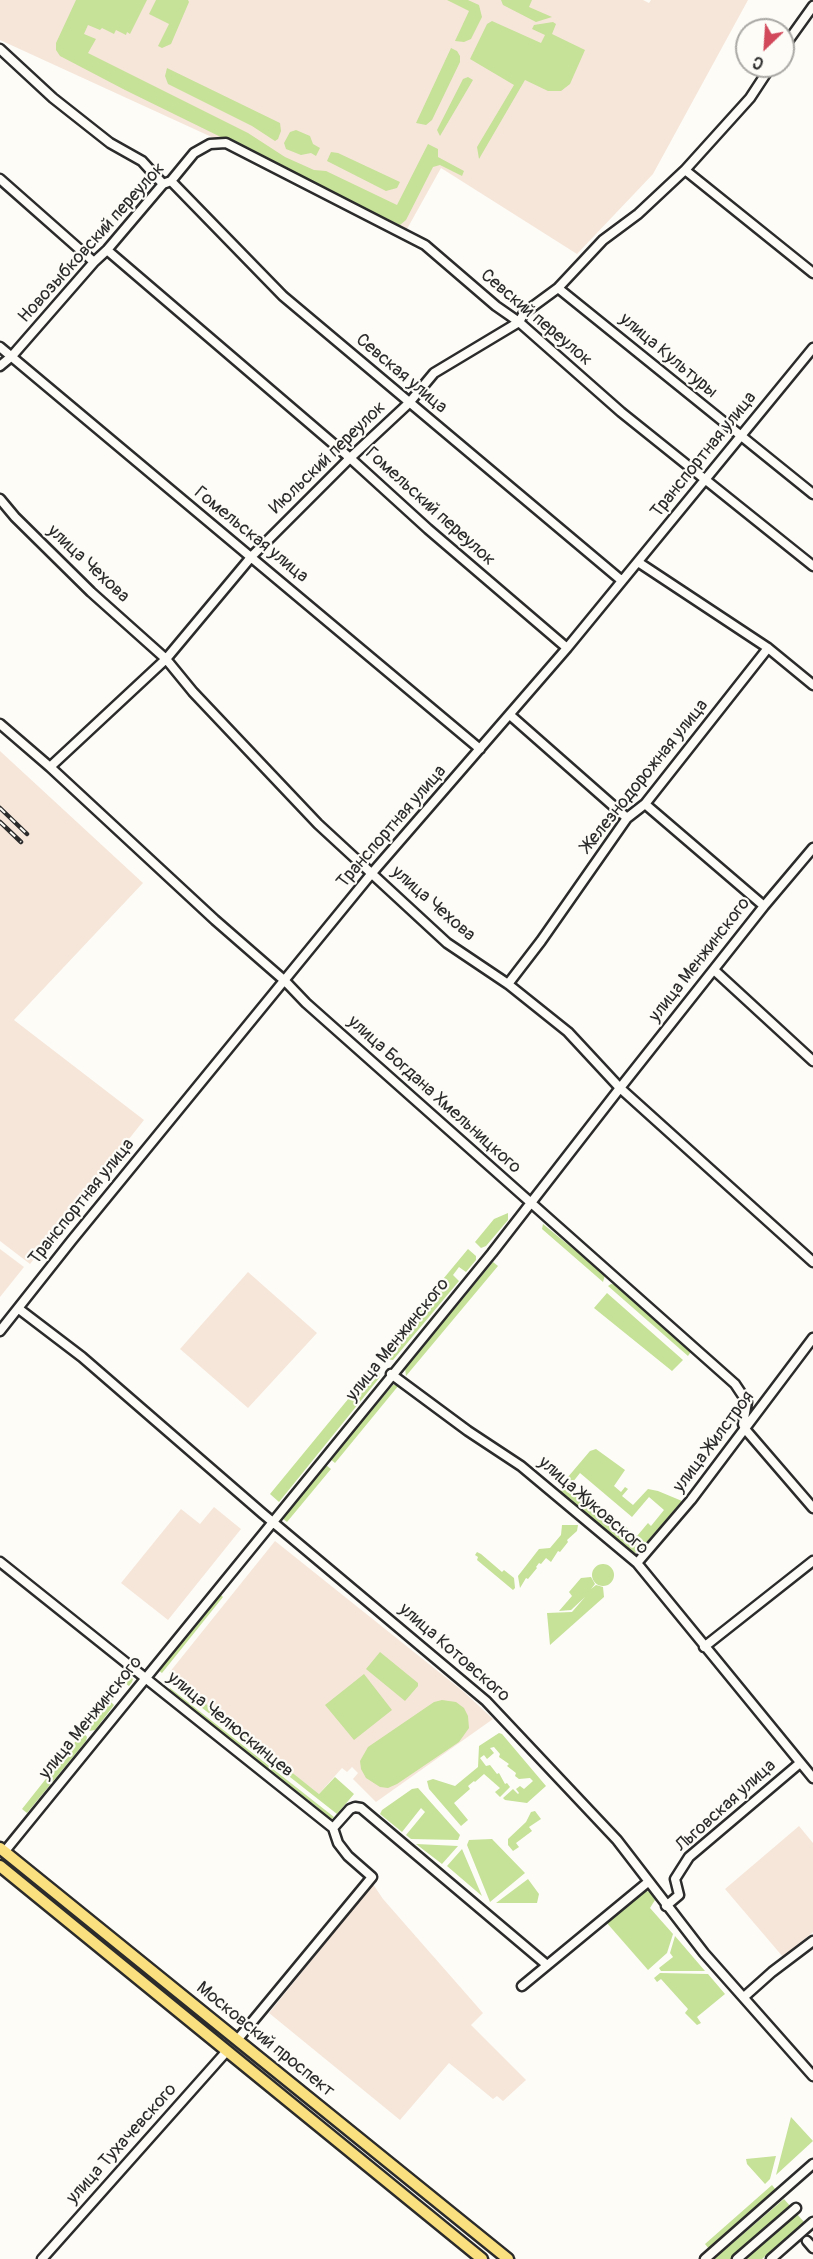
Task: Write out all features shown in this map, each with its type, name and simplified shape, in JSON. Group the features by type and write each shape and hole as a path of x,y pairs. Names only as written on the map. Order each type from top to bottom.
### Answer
{"main road":[{"name":"Московский проспект","path":"2,1852 237,2038 508,2259"},
{"name":"Московский проспект","path":"0,1866 482,2259"},
{"path":"226,2052 237,2038"}],"street":[{"path":"795,31 813,6"},
{"name":"Севская улица","path":"0,50 53,98 110,143 142,161 283,296 621,580"},
{"name":"Июльский переулок","path":"50,767 166,659 252,556 409,403 434,373 519,322 524,313 558,288 603,240 638,214 685,170 750,98 763,78"},
{"name":"Севский переулок","path":"210,144 226,143 425,245 496,306 519,322 621,412 813,566"},
{"name":"Новозыбковский переулок","path":"0,366 12,356 194,153 210,144"},
{"path":"685,170 813,273"},
{"path":"0,179 94,262"},
{"name":"Гомельский переулок","path":"107,250 567,648"},
{"name":"улица Культуры","path":"558,288 813,494"},
{"name":"Гомельская улица","path":"0,346 480,749"},
{"name":"Транспортная улица","path":"0,1331 372,873 510,716 813,348"},
{"name":"улица Чехова","path":"0,498 15,517 91,592 166,659 193,692 318,824 447,943 508,984 568,1032 620,1088 813,1262"},
{"path":"638,562 768,648 813,685"},
{"name":"Железнодорожная улица","path":"508,984 542,941 627,818 645,804 768,648"},
{"path":"510,716 627,818"},
{"name":"улица Богдана Хмельницкого","path":"0,724 285,981 314,1011 735,1384 747,1402 743,1424 745,1429"},
{"path":"645,804 764,906"},
{"name":"улица Менжинского","path":"2,1852 530,1203 764,906 813,848"},
{"path":"714,970 813,1061"},
{"name":"улица Котовского","path":"19,1309 81,1357 486,1701 616,1840 704,1953 813,2076"},
{"name":"улица Жилстроя","path":"637,1563 691,1500 813,1338"},
{"name":"улица Жуковского","path":"391,1374 468,1431 521,1466 637,1563 813,1778"},
{"path":"745,1429 813,1508"},
{"name":"улица Челюскинцев","path":"0,1562 333,1828 338,1843 348,1857 372,1877 237,2038"},
{"path":"704,1647 813,1562"},
{"name":"Льговская улица","path":"666,1906 679,1895 675,1879 689,1857 800,1762"},
{"path":"333,1828 350,1809 361,1808 548,1965"},
{"path":"522,1986 648,1882"},
{"path":"744,1997 813,1941"},
{"name":"улица Тухачевского","path":"42,2259 226,2052"},
{"path":"705,2259 813,2164"},
{"path":"737,2259 796,2208"},
{"path":"771,2259 813,2222"}],"shaded area":[{"path":"0,0 643,0 649,3 651,0 748,0 738,18 735,18 735,24 653,174 577,254 441,168 407,229 0,40"},
{"path":"0,751 143,883 14,1020 144,1120 30,1264 0,1241"},
{"path":"0,1249 24,1267 0,1297"},
{"path":"248,1272 317,1333 248,1408 180,1349"},
{"path":"214,1507 241,1529 168,1620 121,1583 181,1509 200,1524"},
{"path":"275,1541 464,1692 493,1719 376,1802 353,1779 358,1773 352,1767 347,1772 342,1768 319,1794 191,1694 169,1673"},
{"path":"799,1826 813,1843 813,1932 783,1957 725,1889"},
{"path":"373,1884 383,1899 483,2013 471,2025 526,2080 503,2101 497,2096 493,2099 449,2063 400,2120 269,2013"}],"green space":[{"path":"76,0 147,0 130,34 127,32 126,35 116,30 114,34 88,25 84,34 96,39 88,53 248,133 285,157 314,170 326,171 397,205 428,144 438,149 438,157 464,171 462,176 440,165 433,167 406,220 400,225 60,56 56,50 56,43"},
{"path":"156,0 188,0 189,2 171,44 162,48 158,46 169,24 149,14"},
{"path":"447,0 468,0 479,5 482,17 471,39 464,42 455,41 469,11"},
{"path":"501,0 532,0 529,7 552,17 536,22 503,5"},
{"path":"492,21 541,43 545,35 532,29 534,25 553,22 556,24 552,34 585,50 570,84 561,91 548,91 525,80 479,159 477,147 514,85 470,59 487,24"},
{"path":"451,48 457,51 460,62 432,120 426,125 416,123"},
{"path":"167,68 280,123 281,131 278,139 275,141 252,126 168,84 165,76"},
{"path":"468,77 473,80 440,136 437,130 463,79"},
{"path":"296,130 310,136 313,144 320,148 316,156 311,153 301,155 286,149 284,143 290,132"},
{"path":"331,152 338,153 400,182 397,188 386,191 327,161"},
{"path":"508,1213 508,1220 486,1246 481,1248 475,1242 494,1219"},
{"path":"543,1224 605,1275 603,1282 542,1229"},
{"path":"468,1249 476,1256 476,1260 466,1272 459,1267 453,1275 459,1281 393,1360 384,1359 380,1355"},
{"path":"493,1262 498,1266 406,1376 405,1368"},
{"path":"617,1285 692,1350 688,1356 608,1286"},
{"path":"607,1293 683,1360 672,1371 594,1308"},
{"path":"372,1370 379,1372 380,1377 279,1502 270,1494"},
{"path":"393,1385 399,1385 335,1463 330,1459"},
{"path":"596,1449 625,1470 614,1486 621,1492 625,1487 628,1489 622,1496 633,1505 648,1489 682,1501 637,1553 631,1552 560,1492 562,1484 590,1451","holes":["580,1473 632,1517 649,1497 664,1510 651,1526 648,1523 637,1536 626,1527 624,1530 618,1525 615,1528 568,1488"]},
{"path":"326,1465 331,1469 287,1522 282,1518"},
{"path":"562,1525 578,1525 577,1531 567,1540 568,1542 551,1562 546,1558 541,1564 539,1563 520,1588 518,1576 539,1549 550,1548 561,1535"},
{"path":"477,1552 502,1572 504,1570 514,1578 515,1588 513,1590 477,1560 478,1557 475,1555"},
{"path":"603,1564 611,1567 614,1575 611,1583 603,1586 595,1583 592,1575 595,1567"},
{"path":"591,1577 595,1584 591,1589 596,1585 603,1587 604,1597 550,1645 547,1613 572,1612 585,1597 571,1610 559,1611 572,1596 569,1592 581,1578"},
{"path":"220,1594 223,1597 162,1673 158,1670"},
{"path":"380,1652 418,1683 405,1701 366,1669"},
{"path":"364,1674 392,1710 354,1740 325,1705"},
{"path":"129,1676 133,1679 132,1682 129,1686 125,1683 111,1702 114,1705 95,1730 89,1731 88,1724"},
{"path":"177,1681 319,1794 335,1777 354,1794 337,1814 173,1685"},
{"path":"170,1688 334,1817 332,1819 327,1817 168,1692"},
{"path":"442,1700 456,1702 464,1708 468,1716 469,1728 459,1742 388,1788 380,1787 366,1778 360,1761 368,1747 434,1702"},
{"path":"83,1732 87,1737 86,1741 27,1813 22,1809"},
{"path":"499,1733 546,1786 527,1803 505,1800 503,1798 513,1789 518,1794 516,1789 520,1786 524,1789 533,1781 530,1778 519,1779 515,1776 516,1773 499,1757 500,1754 494,1747 490,1748 494,1753 487,1759 484,1755 480,1758 486,1766 490,1765 497,1774 499,1773 505,1784 507,1783 510,1787 500,1797 495,1792 500,1788 484,1774 474,1781 468,1786 470,1789 454,1803 468,1820 461,1826 429,1789 427,1781 433,1779 455,1786 478,1767 479,1746"},
{"path":"418,1788 460,1835 458,1840 411,1839 406,1835 425,1812 421,1808 402,1832 380,1814 382,1810 412,1789"},
{"path":"535,1811 541,1819 529,1827 532,1831 516,1843 519,1847 513,1851 508,1845 508,1839 526,1822 531,1812"},
{"path":"492,1839 525,1873 490,1902 467,1845 469,1840"},
{"path":"416,1844 458,1846 442,1864"},
{"path":"462,1849 482,1896 447,1866"},
{"path":"528,1879 539,1894 537,1903 496,1903"},
{"path":"646,1891 650,1892 655,1900 650,1908 673,1934 667,1953 648,1970 606,1922"},
{"path":"675,1936 705,1971 661,1971 659,1968 673,1957 670,1953"},
{"path":"660,1973 708,1974 725,1994 697,2017 701,2023 697,2025 685,2013 688,2009 661,1979 657,1982 654,1978"},
{"path":"791,2117 813,2141 776,2175"},
{"path":"776,2156 770,2179 765,2184 747,2164 746,2159"},
{"path":"772,2185 776,2190 709,2249 705,2244"},
{"path":"784,2199 804,2222 762,2259 714,2259"}],"railway":[{"path":"0,808 27,834"},
{"path":"0,822 21,842"}]}
